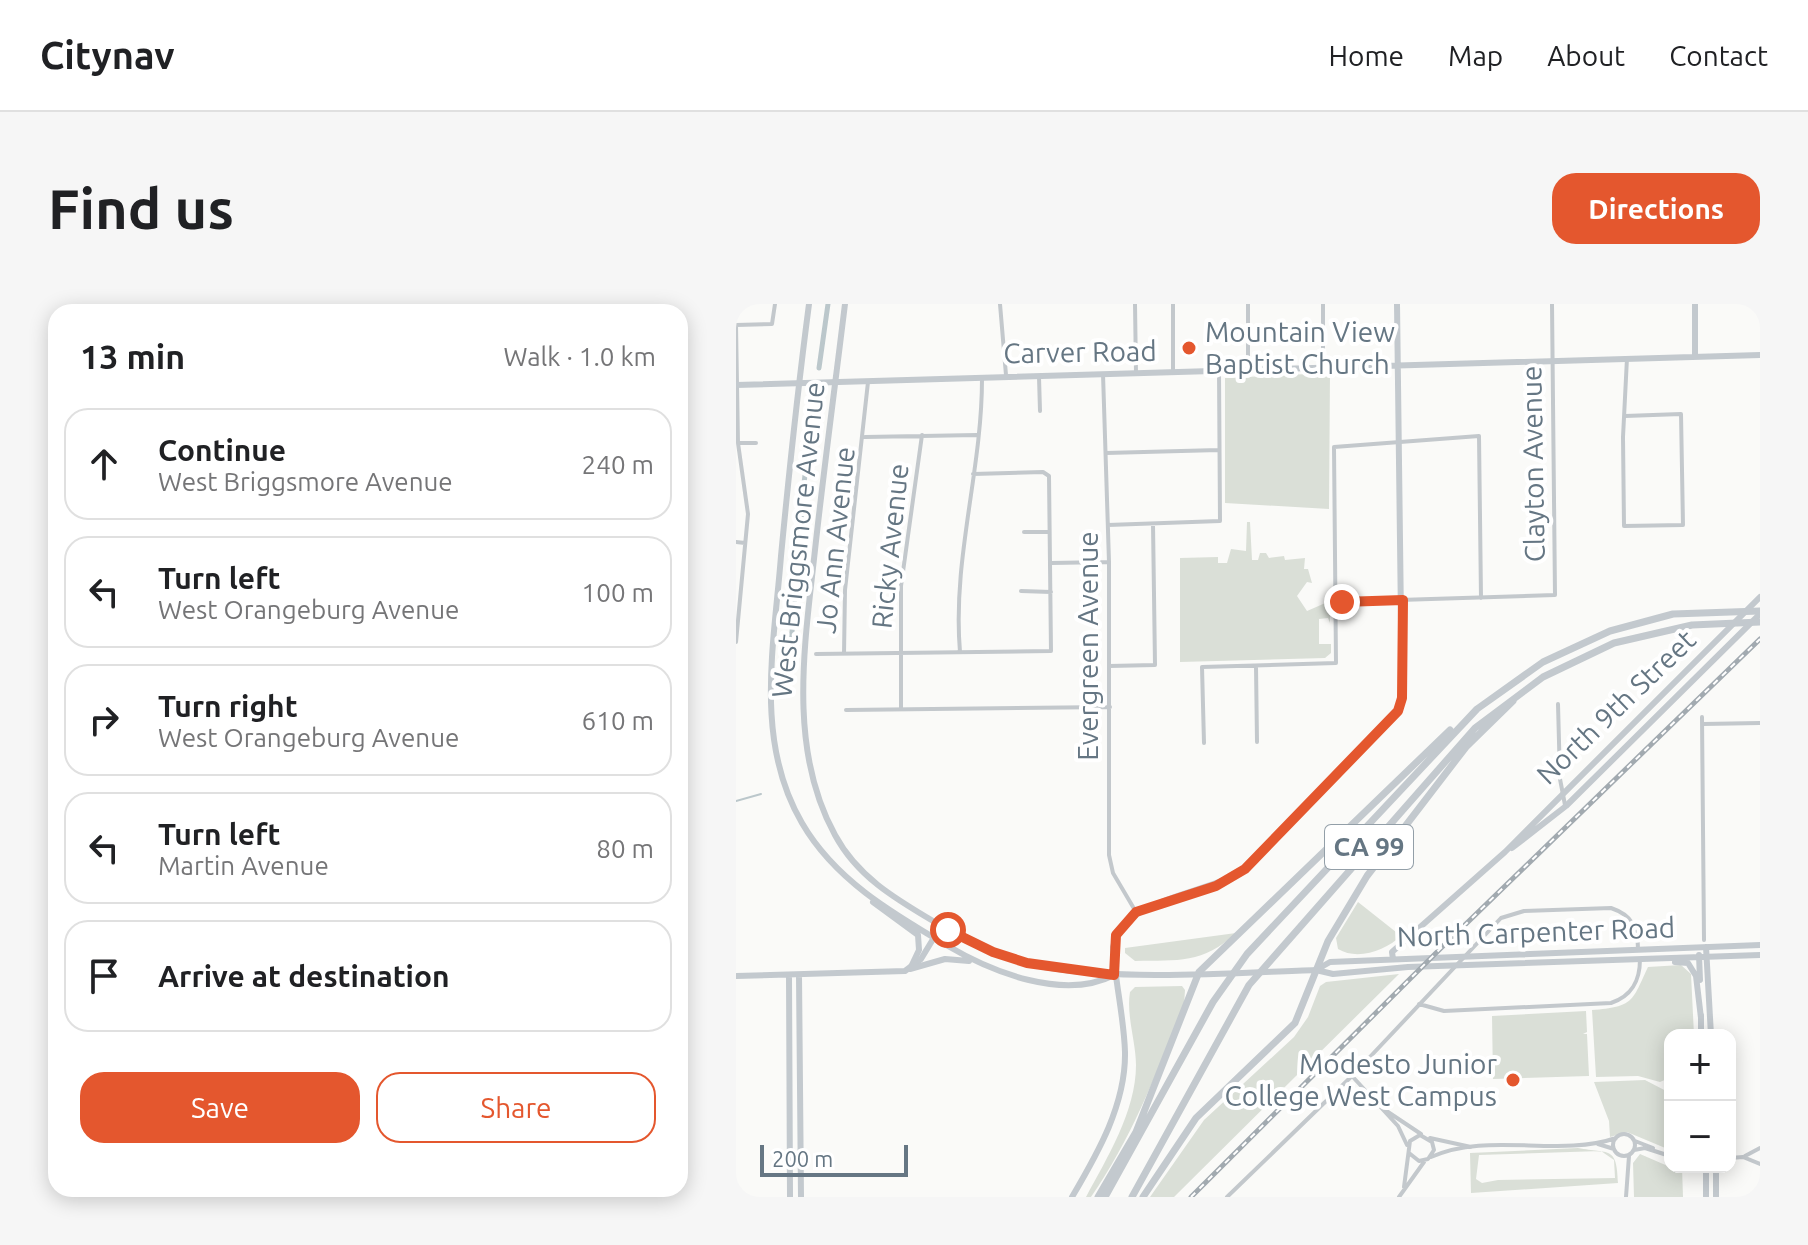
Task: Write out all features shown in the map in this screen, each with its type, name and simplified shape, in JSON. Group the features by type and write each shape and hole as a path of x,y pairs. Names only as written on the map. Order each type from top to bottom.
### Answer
{"highway":[{"name":"CA 99","path":"1105,1197 1213,1002 1247,954 1461,725 1493,696 1561,652 1610,631 1673,614 1760,612"},
{"name":"CA 99","path":"1132,1197 1249,985 1465,739 1526,687 1560,667 1614,643 1672,628 1760,622"},
{"path":"1143,1197 1196,1118 1288,1033 1300,1015 1316,970 1342,916 1382,857 1466,747 1526,687"},
{"path":"1098,1197 1111,1179 1148,1106 1199,972 1433,746 1493,696"}],"main road":[{"name":"West Briggsmore Avenue","path":"809,304 788,470 770,687 773,740 787,790 803,824 829,860 862,891 934,937 982,964 1008,974 1063,983 1102,981 1114,975"},
{"name":"West Briggsmore Avenue","path":"845,304 806,643 803,713 813,774 828,821 857,867 888,894 993,952 1027,963 1114,975 1199,972"},
{"path":"1072,1197 1110,1123 1120,1095 1125,1049 1114,975 1116,935 1136,912 1216,886 1245,869 1390,723 1402,698 1397,304"},
{"path":"1695,304 1695,356"},
{"name":"Carver Road","path":"737,385 1760,355"},
{"name":"North 9th Street","path":"1505,852 1562,791 1760,597"},
{"name":"North 9th Street","path":"1393,959 1392,952 1505,852 1566,806 1760,612"},
{"path":"862,891 882,911 918,935 919,950 910,969"},
{"path":"910,969 941,926"},
{"path":"1701,1029 1699,956 1703,945"},
{"path":"1703,945 1708,957 1711,1029"},
{"name":"North Carpenter Road","path":"1199,972 1316,970 1333,974 1639,955 1703,945 1760,945"},
{"path":"1639,955 1691,965 1696,976 1701,1018"},
{"name":"North Carpenter Road","path":"1316,970 1330,962 1393,959 1760,955"},
{"path":"736,976 910,969 950,959 982,964"},
{"path":"789,975 790,1197"},
{"path":"799,975 801,1197"},
{"path":"1706,1173 1706,1197"},
{"path":"1716,1173 1716,1197"}],"street":[{"path":"736,642 747,502 737,443 736,325 772,324 775,304"},
{"path":"1000,304 1006,375"},
{"path":"1135,304 1136,373"},
{"path":"1173,304 1173,372"},
{"path":"1248,304 1248,370"},
{"path":"1323,304 1323,367"},
{"name":"Clayton Avenue","path":"1481,598 1555,595 1552,304"},
{"path":"1625,416 1681,414 1683,525 1624,526 1625,416 1627,358"},
{"path":"1108,525 1220,521 1219,371"},
{"path":"1039,374 1040,411"},
{"name":"Evergreen Avenue","path":"1103,374 1109,562 1109,855 1113,873 1136,912"},
{"path":"960,653 956,606 982,376"},
{"name":"Jo Ann Avenue","path":"844,654 845,590 865,437 868,382"},
{"name":"Ricky Avenue","path":"901,709 901,586 922,435"},
{"path":"865,437 977,435"},
{"path":"1204,743 1202,667 1336,663 1334,447 1479,436 1481,598 1336,602"},
{"path":"737,443 756,443"},
{"path":"1105,454 1219,450"},
{"path":"816,654 1051,651 1048,473 973,474"},
{"path":"1109,666 1155,665 1153,524"},
{"path":"1024,532 1049,532"},
{"path":"736,542 745,543"},
{"path":"1050,563 1109,562"},
{"path":"1021,591 1051,592"},
{"path":"1256,666 1257,742"},
{"path":"1558,704 1562,791 1566,806"},
{"path":"846,710 1110,707"},
{"path":"1703,945 1703,720 1760,723"},
{"path":"1227,1197 1352,1076 1419,1004 1501,918 1524,911 1611,908 1624,914 1635,926 1639,955 1636,984 1625,997 1611,1003 1444,1011 1419,1004"},
{"path":"1352,1076 1383,1109 1416,1160 1425,1161"},
{"path":"1383,1109 1425,1136 1434,1146 1431,1157"},
{"path":"1399,1197 1425,1161 1471,1147 1596,1142 1626,1134 1664,1154"},
{"path":"1404,1187 1412,1139 1425,1136 1471,1147"},
{"path":"1614,1149 1616,1138"},
{"path":"1626,1197 1626,1171 1634,1140"},
{"path":"1596,1142 1614,1149 1626,1171"},
{"path":"1736,1158 1755,1153 1760,1148"},
{"path":"1619,1155 1654,1150"},
{"path":"1755,1153 1758,1162"},
{"path":"1743,1157 1758,1162"}],"shaded area":[{"path":"1330,373 1329,509 1225,503 1225,378"},
{"path":"1247,522 1250,522 1252,560 1258,560 1260,553 1266,553 1269,558 1284,556 1285,560 1305,558 1304,569 1308,569 1312,583 1307,582 1297,596 1307,611 1330,601 1330,623 1328,618 1319,619 1319,644 1331,644 1331,653 1325,658 1180,662 1180,558 1218,557 1218,563 1227,563 1231,549 1246,551"},
{"path":"1358,902 1401,936 1388,946 1363,954 1338,949 1336,938"},
{"path":"1236,933 1212,950 1189,958 1135,961 1125,953 1125,948"},
{"path":"1681,965 1691,974 1694,1029 1664,1029 1664,1080 1638,1076 1596,1077 1592,1010 1616,1007 1630,1000 1648,967"},
{"path":"1399,974 1174,1197 1150,1197 1204,1120 1294,1037 1308,1017 1320,986 1326,982"},
{"path":"1182,986 1185,990 1184,1005 1143,1104 1106,1175 1091,1197 1086,1197 1119,1134 1135,1082 1130,992 1135,987"},
{"path":"1586,1011 1587,1032 1583,1034 1587,1034 1589,1076 1493,1079 1492,1016"},
{"path":"1645,1080 1664,1090 1664,1147 1627,1132 1610,1137 1609,1121 1594,1082"},
{"path":"1578,1148 1600,1151 1479,1155 1476,1179 1482,1183 1615,1178 1614,1160 1601,1151 1609,1154 1616,1162 1618,1183 1471,1193 1470,1153"},
{"path":"1640,1154 1664,1164 1664,1173 1682,1173 1683,1197 1634,1197 1633,1163"}],"waterway":[{"path":"819,368 828,304"},
{"path":"787,694 804,483 816,389"},
{"path":"736,801 761,794"}],"railway":[{"path":"1191,1197 1439,950 1760,639"}],"place":[{"name":"Mountain View Baptist Church","path":"1189,348"},
{"name":"Modesto Junior College West Campus","path":"1513,1080"}],"route":[{"path":"948,930 993,952 1027,963 1114,975 1116,935 1136,912 1216,886 1245,869 1390,723 1398,711 1402,698 1403,600 1342,602"}]}
